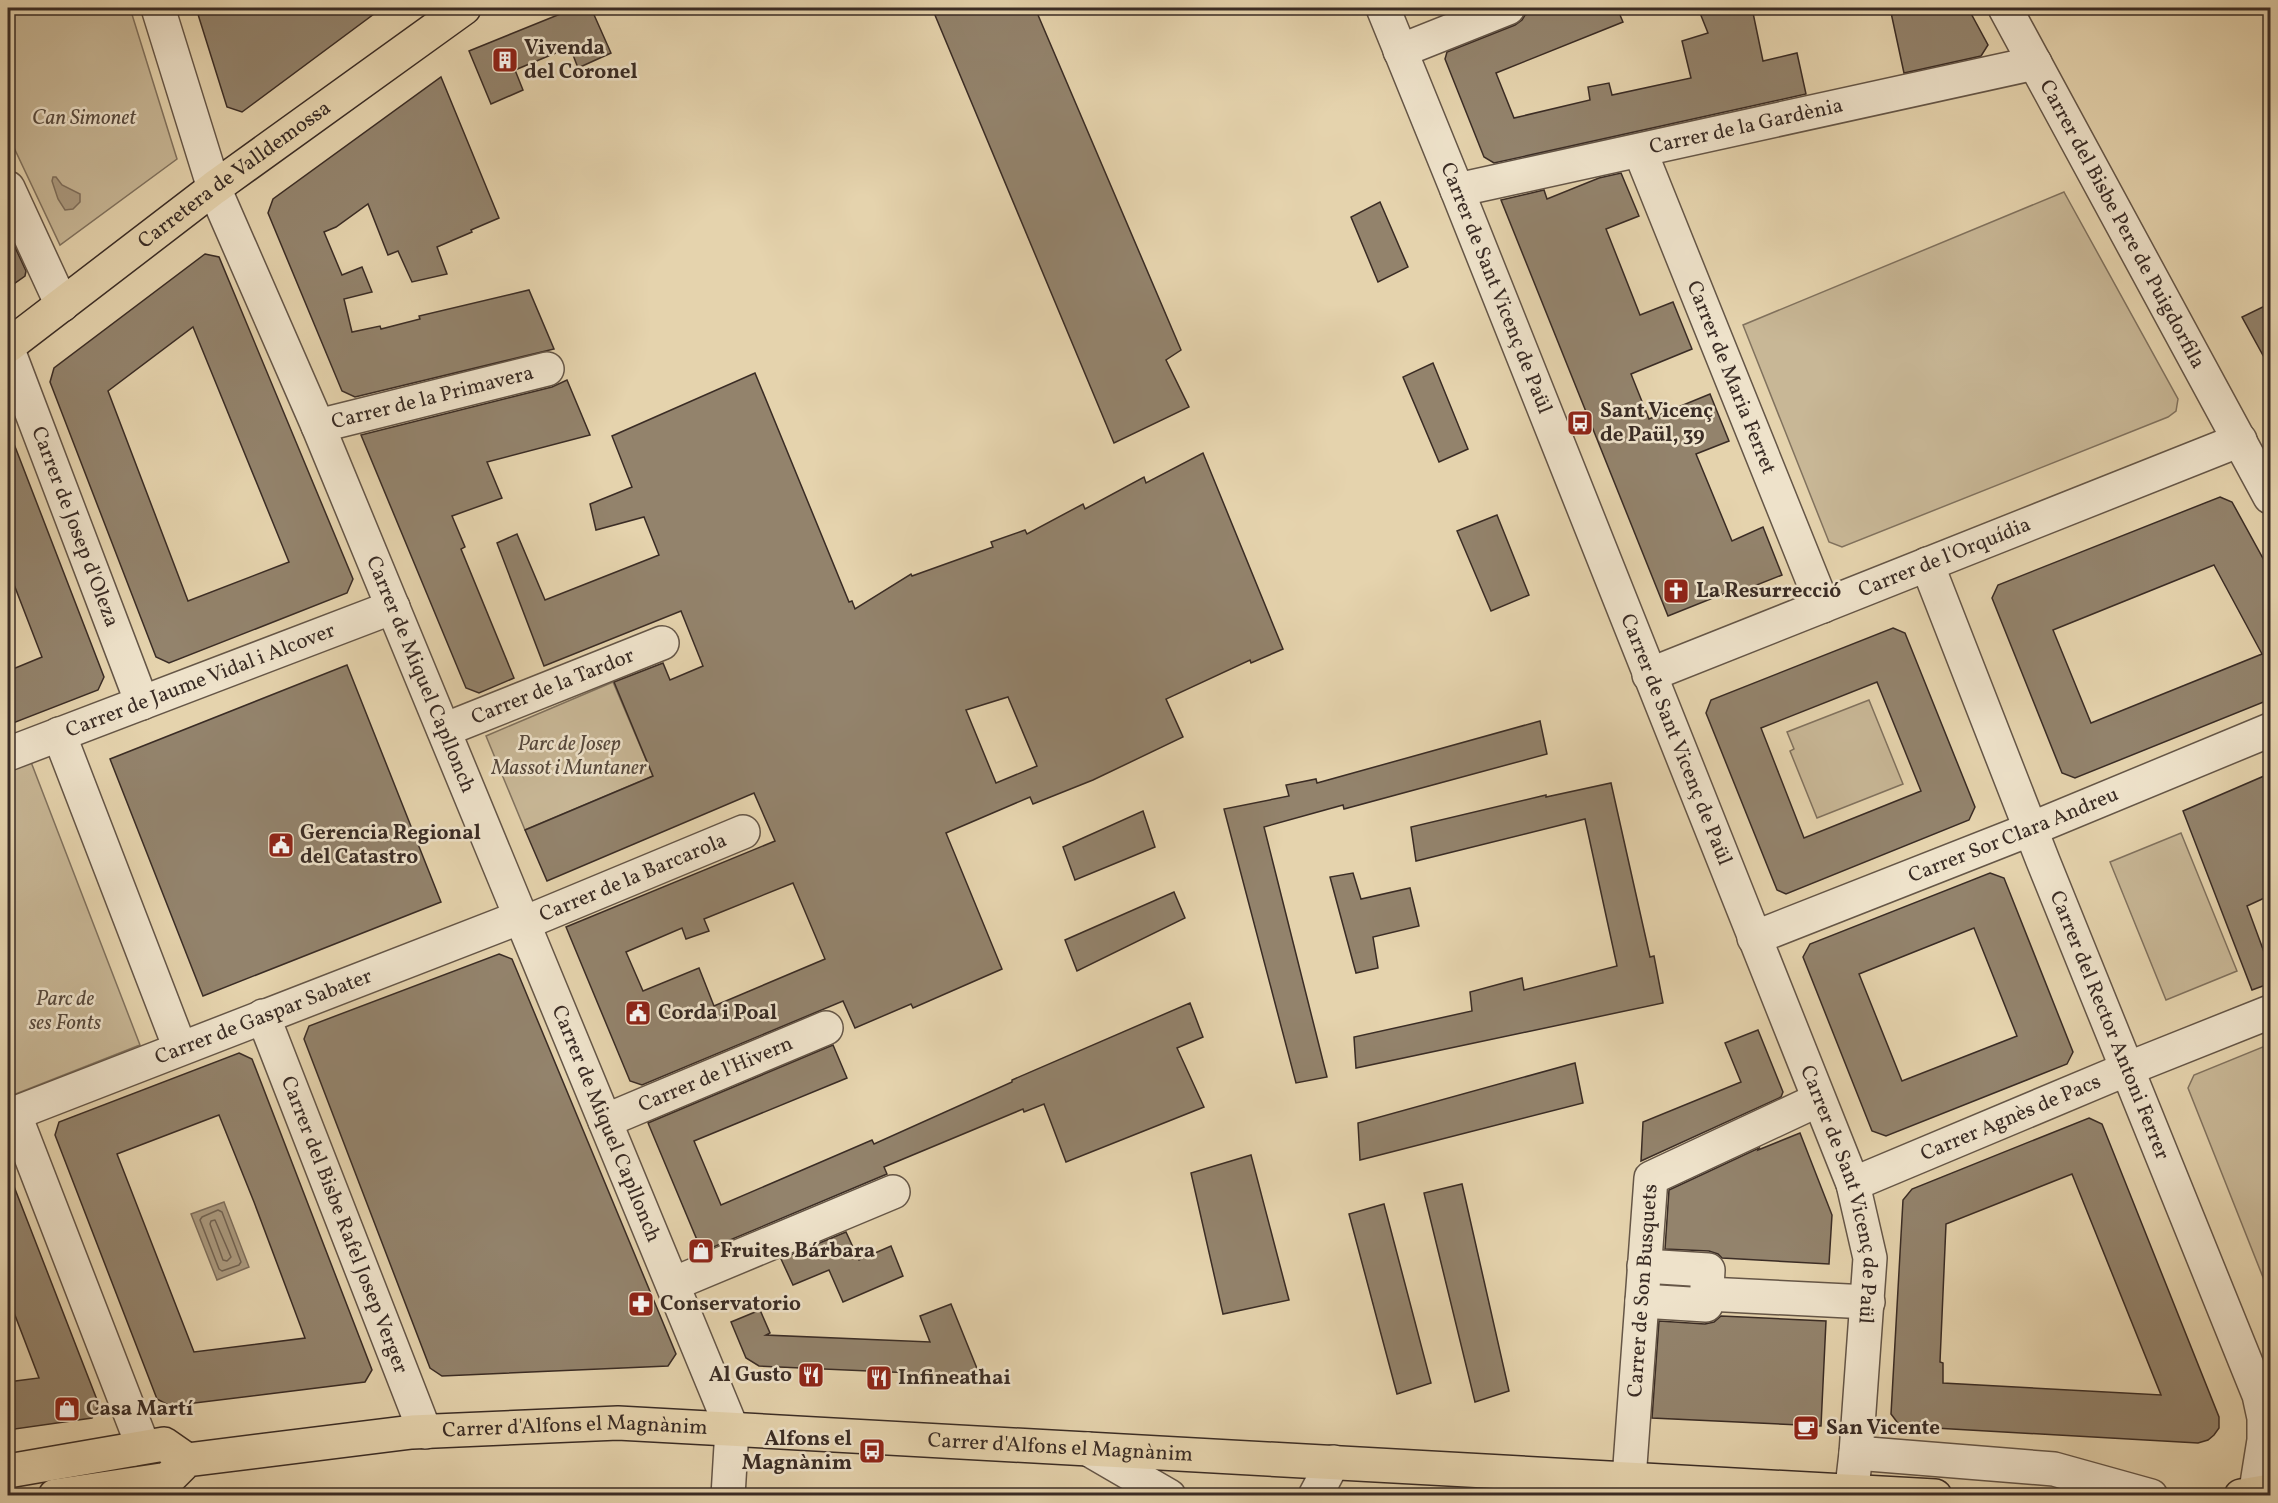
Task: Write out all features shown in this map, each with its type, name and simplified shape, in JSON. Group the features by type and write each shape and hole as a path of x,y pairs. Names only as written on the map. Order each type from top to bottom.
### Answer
{"main road":[{"name":"Carretera de Valldemossa","path":"8,348 214,188 464,8"},
{"name":"Carrer d'Alfons el Magnànim","path":"187,1460 424,1432 618,1423 1333,1462 1572,1486 1629,1479 1935,1496"},
{"path":"8,1471 164,1444 187,1460 168,1479 55,1496"}],"street":[{"name":"Carrer de Miquel Capllonch","path":"158,8 214,188 318,426 732,1429"},
{"name":"Carrer de Sant Vicenç de Paül","path":"1383,8 1458,190 1853,1184 1870,1258 1852,1493"},
{"path":"1400,51 1508,8"},
{"name":"Carrer del Bisbe Pere de Puigdorfila","path":"2005,8 2271,496"},
{"name":"Carrer de la Gardènia","path":"1458,190 2035,63"},
{"name":"Carrer de Maria Ferret","path":"1640,151 1823,606"},
{"path":"8,188 62,305"},
{"name":"Carrer de Josep d'Oleza","path":"8,348 142,703"},
{"name":"Carrer de la Primavera","path":"318,426 547,369"},
{"name":"Carrer de l'Orquídia","path":"1649,675 2240,440"},
{"name":"Carrer del Rector Antoni Ferrer","path":"1927,564 2127,1070 2259,1395 2264,1429 2256,1494"},
{"name":"Carrer de Jaume Vidal i Alcover","path":"8,754 393,607"},
{"name":"Carrer de la Tardor","path":"444,730 662,643"},
{"name":"Carrer Sor Clara Andreu","path":"1755,938 2031,829 2271,730"},
{"path":"59,734 180,1048"},
{"name":"Carrer de la Barcarola","path":"522,920 743,832"},
{"name":"Carrer de Gaspar Sabater","path":"11,1114 263,1016 522,920"},
{"name":"Carrer Agnès de Pacs","path":"1853,1184 2271,1012"},
{"name":"Carrer del Bisbe Rafel Josep Verger","path":"263,1016 424,1432"},
{"name":"Carrer de l'Hivern","path":"605,1121 826,1028"},
{"name":"Carrer de Son Busquets","path":"1629,1479 1651,1178 1818,1100"},
{"path":"11,1114 140,1437 134,1449"},
{"path":"673,1284 893,1192"},
{"path":"1642,1301 1706,1305 1707,1294 1708,1270 1644,1266"},
{"path":"1707,1294 1868,1302"},
{"path":"728,1496 732,1429"},
{"path":"1088,1449 1169,1496"},
{"path":"1856,1453 2054,1469 2151,1496"},
{"path":"1315,1496 1333,1462"}],"green space":[{"name":"Can Simonet","path":"8,8 130,8 177,159 60,245 8,135"},
{"path":"2064,192 2178,399 2176,411 2168,417 1842,547 1829,542 1743,325"},
{"name":"Parc de Josep Massot i Muntaner","path":"613,682 653,776 525,830 486,736"},
{"path":"1869,700 1903,784 1817,818 1790,751 1794,749 1787,732"},
{"name":"Parc de ses Fonts","path":"31,762 140,1045 8,1097 8,771"},
{"path":"2181,833 2237,971 2166,1000 2110,862"},
{"path":"2270,1044 2270,1295 2188,1088 2194,1075"}],"water":[{"path":"53,177 56,177 62,185 80,194 80,202 73,209 65,210 58,199 52,181"},
{"path":"224,1202 249,1267 217,1280 191,1214"}],"building":[{"path":"196,8 382,8 242,112 227,107"},
{"name":"Vivenda del Coronel","path":"575,8 591,8 611,53 578,68 570,47 515,70 523,90 491,104 469,51"},
{"path":"932,8 1035,8 1181,350 1166,360 1189,407 1114,443"},
{"path":"1545,8 1617,8 1623,22 1496,73 1514,118 1590,100 1588,87 1609,83 1612,95 1691,78 1682,41 1708,33 1698,8 1752,8 1763,61 1797,53 1806,94 1494,163 1484,157 1445,59 1447,52 1515,25 1525,15"},
{"path":"1890,8 1968,8 1988,45 1981,56 1904,73"},
{"path":"441,77 499,218 437,247 447,274 412,282 398,251 388,255 368,204 336,227 324,232 342,275 362,267 372,292 344,299 352,332 380,326 381,329 420,319 419,316 529,290 554,349 355,397 342,391 268,213 273,199"},
{"path":"1621,173 1639,216 1606,229 1640,315 1673,302 1692,349 1631,374 1649,419 1710,394 1729,441 1696,454 1732,541 1763,527 1782,575 1739,592 1738,588 1668,616 1501,200 1544,190 1547,199 1599,178"},
{"path":"1380,202 1408,267 1378,282 1351,217"},
{"path":"8,232 26,271 25,276 8,288"},
{"path":"205,254 219,257 353,579 347,593 169,663 156,657 50,382 54,368","holes":["193,327 289,562 188,601 108,391"]},
{"path":"2271,303 2271,370 2242,317"},
{"path":"1433,363 1468,449 1439,462 1403,377"},
{"path":"755,373 849,602 852,601 855,609 911,574 912,576 993,547 991,542 1025,530 1027,534 1083,504 1085,509 1144,477 1146,483 1203,453 1283,649 1251,663 1250,660 1166,699 1183,737 1093,780 1033,804 1030,797 946,833 1002,969 913,1008 911,1004 855,1028 843,1001 642,1085 630,1081 566,927 775,841 754,793 547,881 525,830 653,776 614,682 663,663 670,680 703,666 681,611 544,666 497,543 517,534 545,600 659,555 644,517 596,530 590,504 632,487 612,436","holes":["1008,697 1037,766 996,783 966,710","793,883 825,959 714,1006 699,968 643,991 626,952 682,928 686,939 709,931 704,919"]},
{"path":"567,380 590,435 487,462 502,498 452,516 465,547 461,549 514,678 479,693 466,688 361,435 552,387"},
{"path":"9,431 104,677 98,690 8,725 8,671 42,657 8,569"},
{"path":"2220,497 2232,502 2271,573 2271,699 2075,778 2062,773 1992,598 1998,585","holes":["2214,565 2262,654 2091,723 2053,630"]},
{"path":"1497,515 1529,595 1491,611 1457,531"},
{"path":"1893,628 1905,633 1975,807 1969,820 1786,894 1777,890 1706,713 1711,700","holes":["1877,682 1921,791 1804,838 1761,728"]},
{"name":"Gerencia Regional del Catastro","path":"347,665 441,902 203,996 110,759"},
{"path":"1540,721 1547,754 1344,809 1343,805 1264,827 1327,1077 1296,1083 1224,809 1289,796 1286,785 1316,779 1317,783"},
{"path":"2271,773 2271,895 2247,906 2271,971 2271,983 2252,990 2183,811"},
{"path":"1611,783 1650,957 1654,956 1663,1003 1356,1068 1354,1037 1472,1011 1470,992 1522,978 1524,990 1617,966 1585,819 1416,861 1411,827 1546,795 1546,797"},
{"path":"1143,811 1155,847 1075,880 1063,847"},
{"path":"1353,873 1361,899 1410,888 1419,926 1373,937 1378,968 1356,973 1330,877"},
{"path":"1990,873 2004,878 2073,1052 2067,1064 1886,1136 1872,1131 1803,957 1810,944","holes":["1974,928 2017,1036 1902,1081 1859,974"]},
{"path":"1174,892 1185,918 1077,971 1065,940"},
{"path":"499,954 512,959 676,1354 668,1366 442,1376 430,1368 304,1039 309,1026"},
{"path":"1190,1003 1203,1037 1177,1048 1204,1107 1066,1162 1044,1104 1024,1112 1023,1109 884,1167 887,1174 711,1248 700,1247 648,1123 833,1045 847,1078 694,1141 721,1205 872,1140 874,1144 1012,1082 1012,1080"},
{"path":"1758,1030 1783,1092 1781,1097 1641,1161 1643,1122 1741,1082 1725,1043"},
{"path":"239,1053 252,1059 372,1370 365,1382 170,1406 157,1399 55,1135 59,1122","holes":["219,1115 305,1338 194,1352 117,1154"]},
{"path":"1575,1063 1583,1103 1360,1160 1358,1123"},
{"path":"2089,1118 2102,1124 2219,1417 2219,1428 2214,1435 2198,1443 1900,1426 1891,1414 1903,1200 1912,1189","holes":["2072,1174 2161,1395 1943,1383 1943,1363 1940,1362 1946,1224"]},
{"path":"1800,1133 1832,1215 1829,1264 1722,1258 1709,1251 1665,1249 1669,1190 1759,1148 1758,1150"},
{"path":"1251,1155 1289,1300 1223,1314 1191,1173"},
{"path":"8,1171 99,1405 92,1418 8,1430 8,1382 39,1378 8,1297"},
{"path":"1462,1184 1509,1391 1475,1402 1424,1193"},
{"path":"1384,1204 1431,1383 1397,1394 1349,1214"},
{"path":"846,1232 859,1260 891,1246 903,1276 843,1302 829,1270 793,1285 781,1259"},
{"path":"951,1304 980,1376 759,1366 746,1358 731,1322 760,1310 770,1333 766,1335 930,1342 920,1316"},
{"path":"1721,1316 1826,1321 1821,1426 1652,1418 1659,1321 1705,1324 1714,1322"}],"place":[{"name":"Vivenda del Coronel","path":"505,60"},
{"name":"Sant Vicenç de Paül, 39","path":"1580,423"},
{"name":"La Resurrecció","path":"1676,591"},
{"name":"Gerencia Regional del Catastro","path":"281,845"},
{"name":"Corda i Poal","path":"638,1013"},
{"name":"Fruites Bárbara","path":"701,1251"},
{"name":"Conservatorio","path":"641,1304"},
{"name":"Al Gusto","path":"811,1375"},
{"name":"Infineathai","path":"879,1378"},
{"name":"Casa Martí","path":"67,1409"},
{"name":"San Vicente","path":"1806,1428"},
{"name":"Alfons el Magnànim","path":"872,1451"}]}
